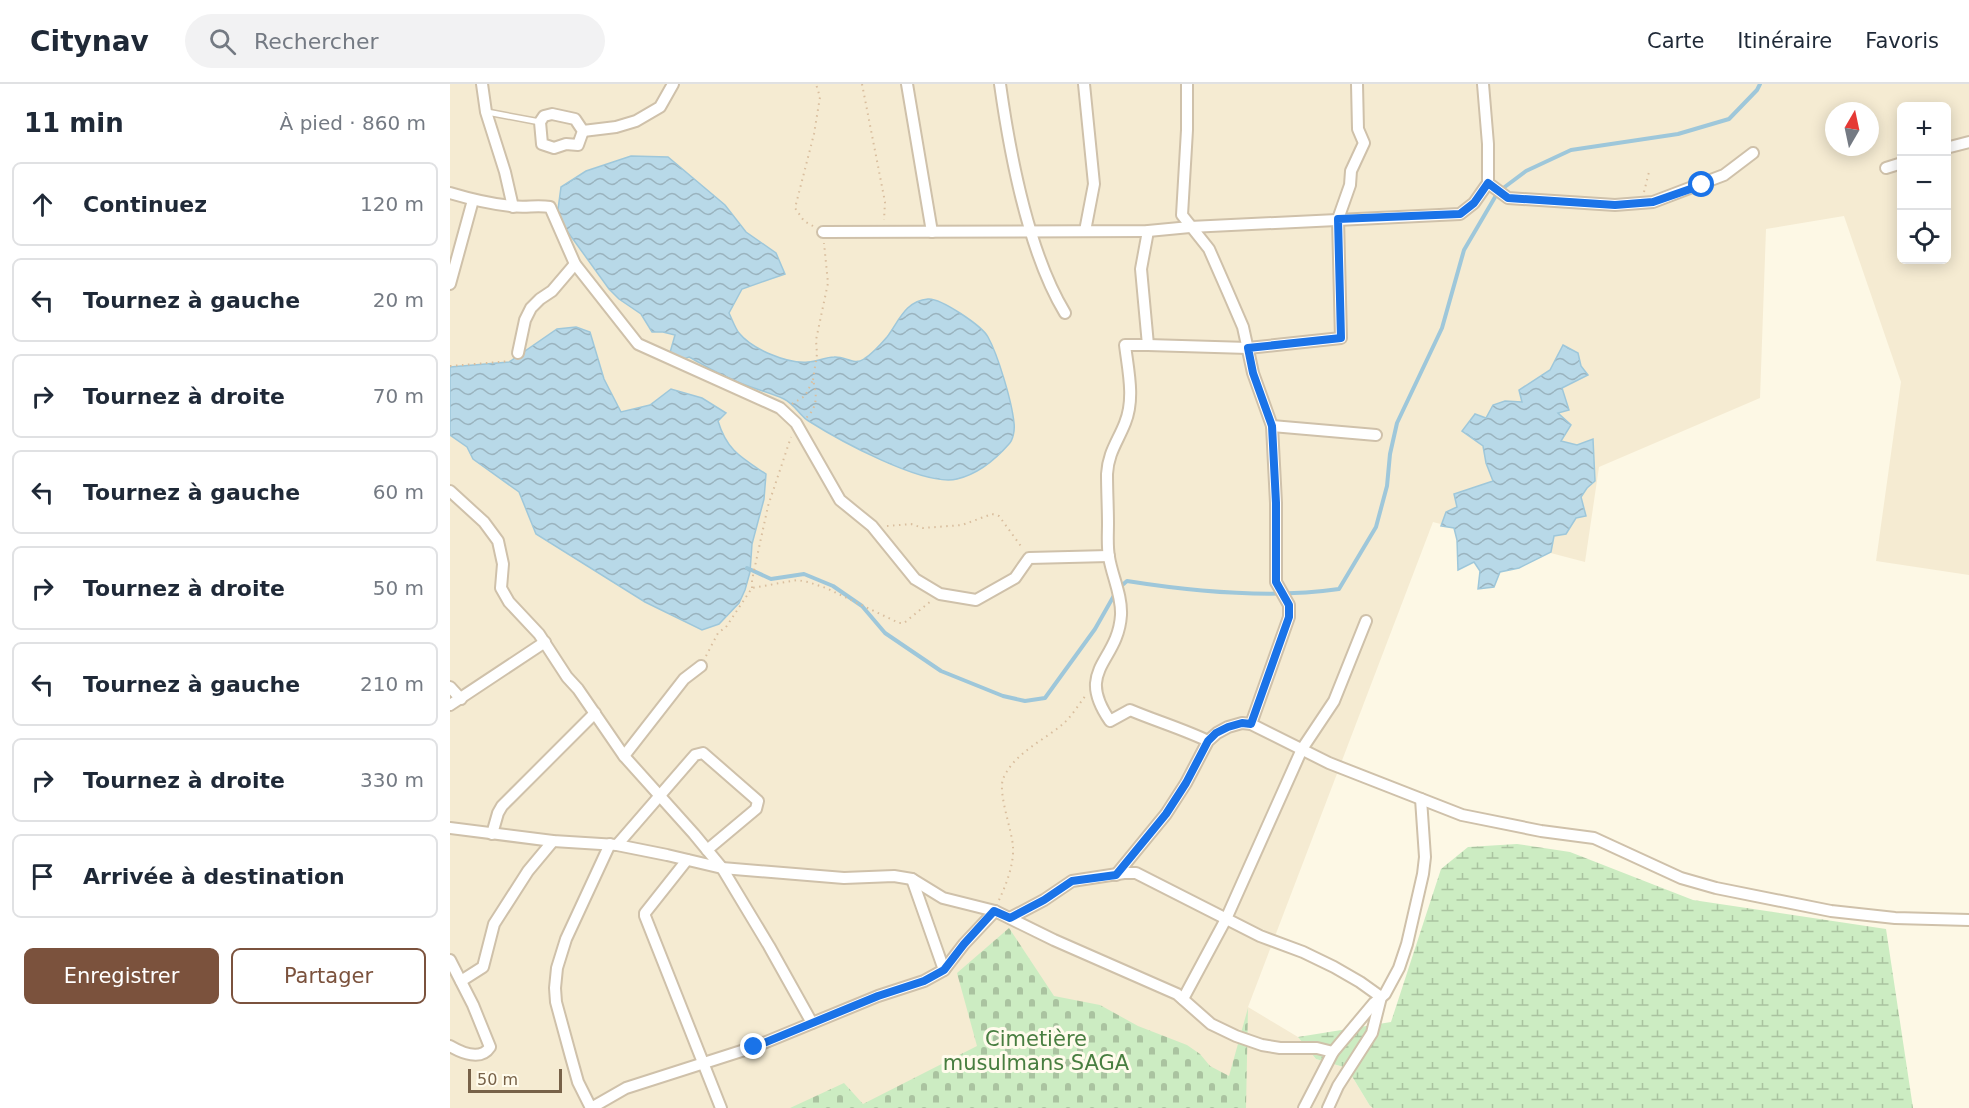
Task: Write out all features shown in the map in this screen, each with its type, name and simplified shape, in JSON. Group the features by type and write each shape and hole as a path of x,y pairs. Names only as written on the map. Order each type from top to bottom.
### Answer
{"street":[{"path":"482,84 486,112 505,172 513,207"},
{"path":"583,131 616,127 636,121 660,107 673,84"},
{"path":"907,84 932,232"},
{"path":"1000,84 1008,136 1031,232 1055,296 1065,313"},
{"path":"1084,84 1094,184 1085,231"},
{"path":"1186,84 1187,130 1182,215 1209,249 1243,327 1253,373 1272,426 1276,503 1276,582 1289,605 1289,617 1251,724"},
{"path":"1208,741 1130,710 1110,721 1102,710 1095,692 1101,666 1118,635 1121,614 1109,556 1107,471 1112,447 1126,421 1130,388 1125,345 1248,348 1341,338 1338,219 1350,185 1351,171 1364,143 1358,129 1357,84"},
{"path":"824,232 1148,231 1460,214 1474,203 1488,183 1488,144 1483,84"},
{"path":"548,115 573,117 583,131 578,146 566,144 550,147 540,141 540,122 548,115"},
{"path":"1951,147 1969,142"},
{"path":"1488,183 1508,198 1615,205 1653,202 1724,175 1753,153"},
{"path":"1886,168 1897,165"},
{"path":"450,193 473,200 513,207 539,205 550,207 575,264 639,344 780,408 800,421 840,500 872,526 915,579 940,594 976,600 1015,578 1029,558 1109,556"},
{"path":"450,284 451,272 473,200"},
{"path":"1148,231 1141,269 1148,345"},
{"path":"518,353 525,320 531,308 552,291 575,264"},
{"path":"1272,426 1376,435"},
{"path":"450,508 454,494 484,522 498,541 503,564 501,588 509,602 545,642 567,677 578,689 624,756 722,868 770,946 812,1023"},
{"path":"1183,999 1226,919 1302,749 1334,701 1366,621"},
{"path":"450,705 545,642"},
{"path":"624,756 684,680 701,666"},
{"path":"450,687 461,699"},
{"path":"492,834 502,806 595,713"},
{"path":"1116,875 1166,814 1186,783 1208,741 1216,733 1242,723 1251,724 1329,763 1462,815 1541,831 1594,838 1644,859 1681,878 1745,894 1831,911 1884,917 1969,920"},
{"path":"707,850 756,809 758,801 700,753 695,755 613,845 566,939 557,968 556,1002 578,1082 591,1108 626,1088 754,1047 878,996 924,981 944,970 994,911"},
{"path":"1304,1108 1333,1052 1374,1003 1385,994 1399,968 1421,887 1425,857 1421,799"},
{"path":"450,828 553,841 613,845 722,868 844,878 894,876 912,879 943,898 994,911 1177,994 1211,1024 1262,1045 1294,1050 1317,1048 1333,1052"},
{"path":"461,981 483,967 494,924 528,871 553,841"},
{"path":"687,861 645,913 645,916 721,1108"},
{"path":"1010,918 1044,900 1072,881 1136,873 1260,936 1303,952 1334,967 1381,997"},
{"path":"912,879 944,970"},
{"path":"450,960 490,1047 484,1053 471,1055 450,1046"},
{"path":"1328,1108 1338,1086 1372,1033 1381,997"}],"lane":[{"path":"486,112 540,122"}],"path":[{"path":"792,404 805,396 813,380 817,354 816,340 828,283 824,232 804,221 795,208 814,134 820,97 816,84"},
{"path":"862,84 885,202 884,232"},
{"path":"1641,203 1649,172"},
{"path":"450,366 507,363 518,353"},
{"path":"701,666 718,633 726,627 752,588 768,506 800,421 813,411 817,394 813,380"},
{"path":"872,526 911,524 923,528 962,525 992,514 999,516 1029,558"},
{"path":"752,588 797,580 808,582 826,588 898,623 904,623 940,594"},
{"path":"994,911 1007,882 1013,849 1005,808 1003,781 1016,760 1036,742 1064,723 1095,684"}],"shaded area":[{"path":"450,84 1969,84 1969,575 1876,561 1901,382 1844,216 1766,229 1760,398 1599,467 1585,562 1433,522 1248,1007 1298,1037 1316,1059 1347,1068 1373,1108 450,1108"}],"green space":[{"path":"1517,844 1570,852 1693,900 1886,929 1913,1108 1373,1108 1370,1106 1347,1068 1316,1059 1298,1037 1391,1022 1441,869 1468,847"},
{"name":"Cimetière musulmans SAGA","path":"1009,928 1054,996 1100,1005 1138,1026 1187,1045 1200,1054 1210,1066 1229,1076 1248,1008 1246,1108 790,1108 844,1083 863,1104 977,1046 957,973"}],"water":[{"path":"631,156 668,157 725,205 746,232 776,253 785,274 742,289 729,313 739,333 752,345 790,361 811,362 834,357 857,362 864,359 882,343 908,308 928,299 942,303 978,326 992,345 1010,403 1014,426 1010,442 986,466 965,477 942,480 923,476 880,460 838,438 807,420 784,399 736,381 689,357 679,361 669,356 675,335 652,332 641,314 609,289 557,217 561,187 586,171"},
{"path":"576,327 590,332 604,379 621,412 650,405 671,389 702,398 726,413 718,421 726,440 736,453 766,474 764,499 752,544 750,572 745,590 739,603 719,624 702,630 645,602 536,534 519,492 473,459 467,447 450,435 450,367 509,362 557,329"},
{"path":"1563,345 1578,353 1581,366 1588,375 1562,388 1569,410 1558,413 1571,425 1561,441 1577,445 1593,439 1595,481 1581,497 1586,516 1576,518 1566,534 1554,536 1551,552 1519,568 1500,572 1494,587 1478,589 1480,571 1474,562 1458,570 1457,540 1454,528 1441,526 1446,512 1457,507 1454,494 1493,481 1483,446 1462,431 1475,414 1486,418 1493,405 1505,401 1522,402 1519,390 1550,370"}],"waterway":[{"path":"1120,587 1127,581 1233,593 1286,594 1339,589 1376,527 1387,486 1390,454 1397,423 1442,328 1464,250 1498,192 1526,171 1571,150 1678,134 1729,119 1760,84"},
{"path":"747,568 771,579 804,574 833,586 862,606 885,633 941,671 1003,696 1025,701 1045,698 1095,629 1116,592"}],"route":[{"path":"754,1047 878,996 924,981 944,970 994,911 1010,918 1044,900 1072,881 1116,875 1166,814 1186,783 1208,741 1216,733 1228,727 1242,723 1251,724 1289,617 1289,605 1276,582 1276,503 1272,426 1253,373 1248,348 1341,338 1338,219 1460,214 1474,203 1488,183 1508,198 1615,205 1653,202 1702,185"}]}
